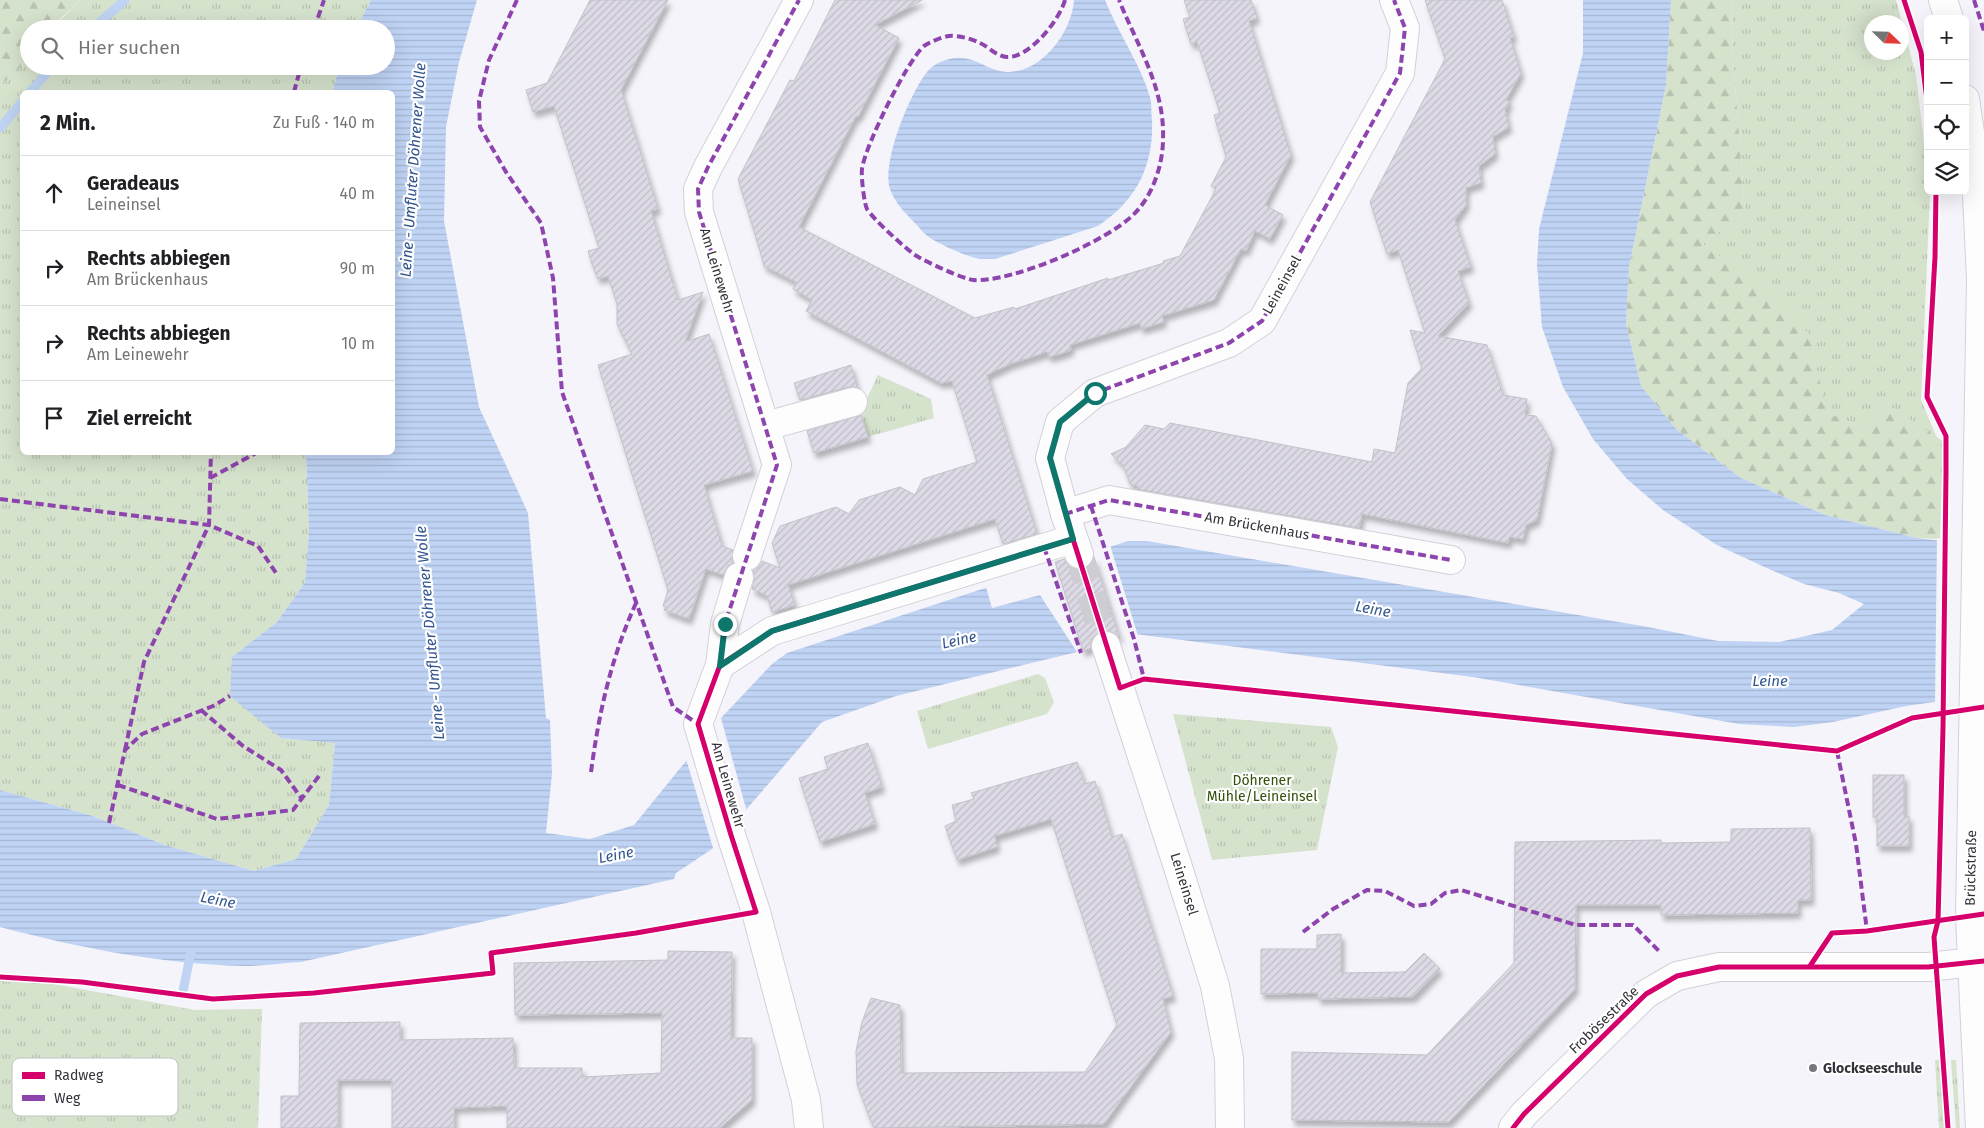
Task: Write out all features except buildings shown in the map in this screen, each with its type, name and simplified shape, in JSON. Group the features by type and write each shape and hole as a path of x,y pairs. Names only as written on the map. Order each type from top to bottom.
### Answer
{"street":[{"name":"Am Leinewehr","path":"799,0 712,159 698,189 699,212 777,465 725,624 720,666 698,724 730,835 756,912 806,1100 809,1128"},
{"name":"Leineinsel","path":"1072,536 1050,458 1060,422 1095,393 1229,342 1262,321 1400,73 1405,28 1394,0"},
{"path":"1943,0 1948,15"},
{"name":"Brückstraße","path":"1966,105 1976,173 1981,279 1970,916 1978,962 1980,1128"},
{"path":"766,426 853,402"},
{"name":"Am Brückenhaus","path":"720,666 772,631 1072,536 1109,500 1451,560"},
{"name":"Leineinsel","path":"1106,646 1178,864 1215,986 1229,1058 1230,1128"},
{"name":"Frobösestraße","path":"1513,1128 1524,1114 1646,994 1677,976 1718,966 1928,967 1978,962"}],"green space":[{"path":"0,0 81,0 59,20 20,20 20,67 14,75 0,84"},
{"path":"81,0 371,0 361,20 60,20"},
{"path":"1671,0 1733,0 1731,31 1745,212 1703,244 1779,300 1810,335 1826,412 1866,429 1888,405 1943,441 1940,539 1917,538 1825,515 1741,478 1676,429 1641,386 1626,324 1629,267 1666,85"},
{"path":"1733,0 1896,0 1900,15 1864,15 1864,60 1909,60 1909,48 1916,75 1924,143 1924,195 1930,195 1921,400 1937,438 1888,405 1866,429 1825,412 1810,335 1703,244 1745,212 1731,31"},
{"path":"20,67 20,75 337,75 333,90 20,90 20,455 306,455 309,531 305,582 277,622 232,657 281,738 335,742 329,805 296,859 254,871 165,845 93,816 0,790 0,84 14,75"},
{"path":"878,375 931,399 934,418 868,437 860,413"},
{"path":"1038,674 1045,678 1054,702 1047,714 928,749 917,711"},
{"name":"Döhrener Mühle/Leineinsel","path":"1173,714 1331,727 1338,747 1317,850 1212,860"},
{"path":"0,974 195,1010 262,1009 258,1128 0,1128"},
{"path":"1935,1060 1941,1060 1946,1128 1939,1128"},
{"path":"1951,1060 1956,1060 1960,1128 1956,1128"}],"water":[{"path":"371,0 477,0 459,62 446,127 444,221 479,407 528,513 546,718 550,720 552,774 546,833 590,839 634,825 721,718 772,664 787,653 1128,541 1147,541 1648,627 1718,641 1779,642 1832,630 1864,604 1839,593 1804,584 1717,545 1663,510 1627,479 1593,439 1563,387 1542,327 1537,265 1539,229 1583,53 1583,0 1671,0 1666,85 1629,267 1626,324 1641,386 1676,429 1741,478 1825,515 1917,538 1984,546 1984,695 1906,706 1833,722 1794,727 1739,724 1473,677 1135,634 1077,652 896,696 822,722 712,849 676,873 674,879 301,962 258,966 213,965 121,954 60,942 0,927 0,790 93,816 165,845 254,871 296,859 329,805 335,743 281,738 230,696 232,657 277,622 305,582 309,531 306,455 395,455 395,90 333,90 337,75 395,75 395,20 361,20"},
{"path":"1074,0 1105,0 1135,60 1150,97 1152,137 1150,152 1140,181 1132,194 1123,205 1098,226 995,259 974,258 949,248 926,235 899,206 892,195 888,177 893,146 905,111 920,82 933,66 955,58 971,60 1000,71 1008,72 1021,70 1032,65 1043,58 1061,37 1068,25"}],"pier":[{"path":"1937,538 1984,544 1984,697 1935,704"},
{"path":"1110,545 1138,636 1077,652 1040,595 992,608 986,587"},
{"path":"721,718 747,812 714,851 686,759 710,727"}],"waterway":[{"path":"102,20 125,0"},
{"path":"32,90 45,75"},
{"path":"0,128 20,104"},
{"path":"183,991 191,952"}],"tunnel":[{"path":"1079,554 1106,646"}],"marked path":[{"path":"317,20 324,0"},
{"path":"517,0 489,60 479,101 480,127 506,172 541,223 553,278 562,392 673,707 698,724 699,720"},
{"path":"719,667 725,624 777,465 699,212 698,189 708,167 799,0"},
{"path":"1065,0 1051,27 1034,44 1016,56 1003,56 973,40 949,36 924,46 898,85 878,124 865,158 862,169 863,189 866,206 870,214 897,240 920,258 973,280 1011,275 1058,258 1104,236 1122,224 1141,206 1152,188 1159,169 1163,149 1162,120 1155,84 1119,0"},
{"path":"1074,543 1050,458 1060,422 1095,393 1229,343 1262,321 1400,73 1405,28 1394,0"},
{"path":"1974,0 1984,31"},
{"path":"295,90 299,75"},
{"path":"125,750 144,662 209,525 211,455"},
{"path":"210,478 252,455"},
{"path":"0,499 209,525 258,546 276,573"},
{"path":"1065,514 1109,500 1451,560"},
{"path":"1091,506 1134,639 1144,679"},
{"path":"1044,547 1081,653"},
{"path":"591,772 607,686 620,644 636,603"},
{"path":"109,823 125,750 142,734 213,706 230,696"},
{"path":"201,710 243,746 281,770 302,799"},
{"path":"1837,751 1856,844 1867,931"},
{"path":"118,785 217,819 293,810 319,776"},
{"path":"1303,932 1333,909 1367,890 1385,891 1414,906 1431,904 1445,893 1461,890 1576,925 1633,925 1660,952"}],"cycle path":[{"path":"1904,0 1921,52 1928,105"},
{"path":"1936,195 1935,257 1927,397 1946,436 1943,728 1938,921 1934,937 1948,1128"},
{"path":"0,977 82,982 213,999 314,993 493,973 491,953 636,933 756,912 698,724 720,665 772,631 1073,539 1120,688 1144,679 1837,751 1912,718 1984,707"},
{"path":"1810,966 1832,933 1867,931 1984,914"},
{"path":"1513,1128 1524,1114 1646,994 1677,976 1719,967 1928,967 1984,961"}],"place":[{"name":"Glockseeschule","path":"1813,1068"}],"route":[{"path":"725,624 720,666 772,631 1073,539 1050,458 1060,422 1095,393"}],"water label":[{"name":"Leine - Umfluter Döhrener Wolle","path":"413,170"},
{"name":"Leine","path":"1373,609"},
{"name":"Leine - Umfluter Döhrener Wolle","path":"430,633"},
{"name":"Leine","path":"959,640"},
{"name":"Leine","path":"1770,681"},
{"name":"Leine","path":"616,855"},
{"name":"Leine","path":"218,900"}]}
